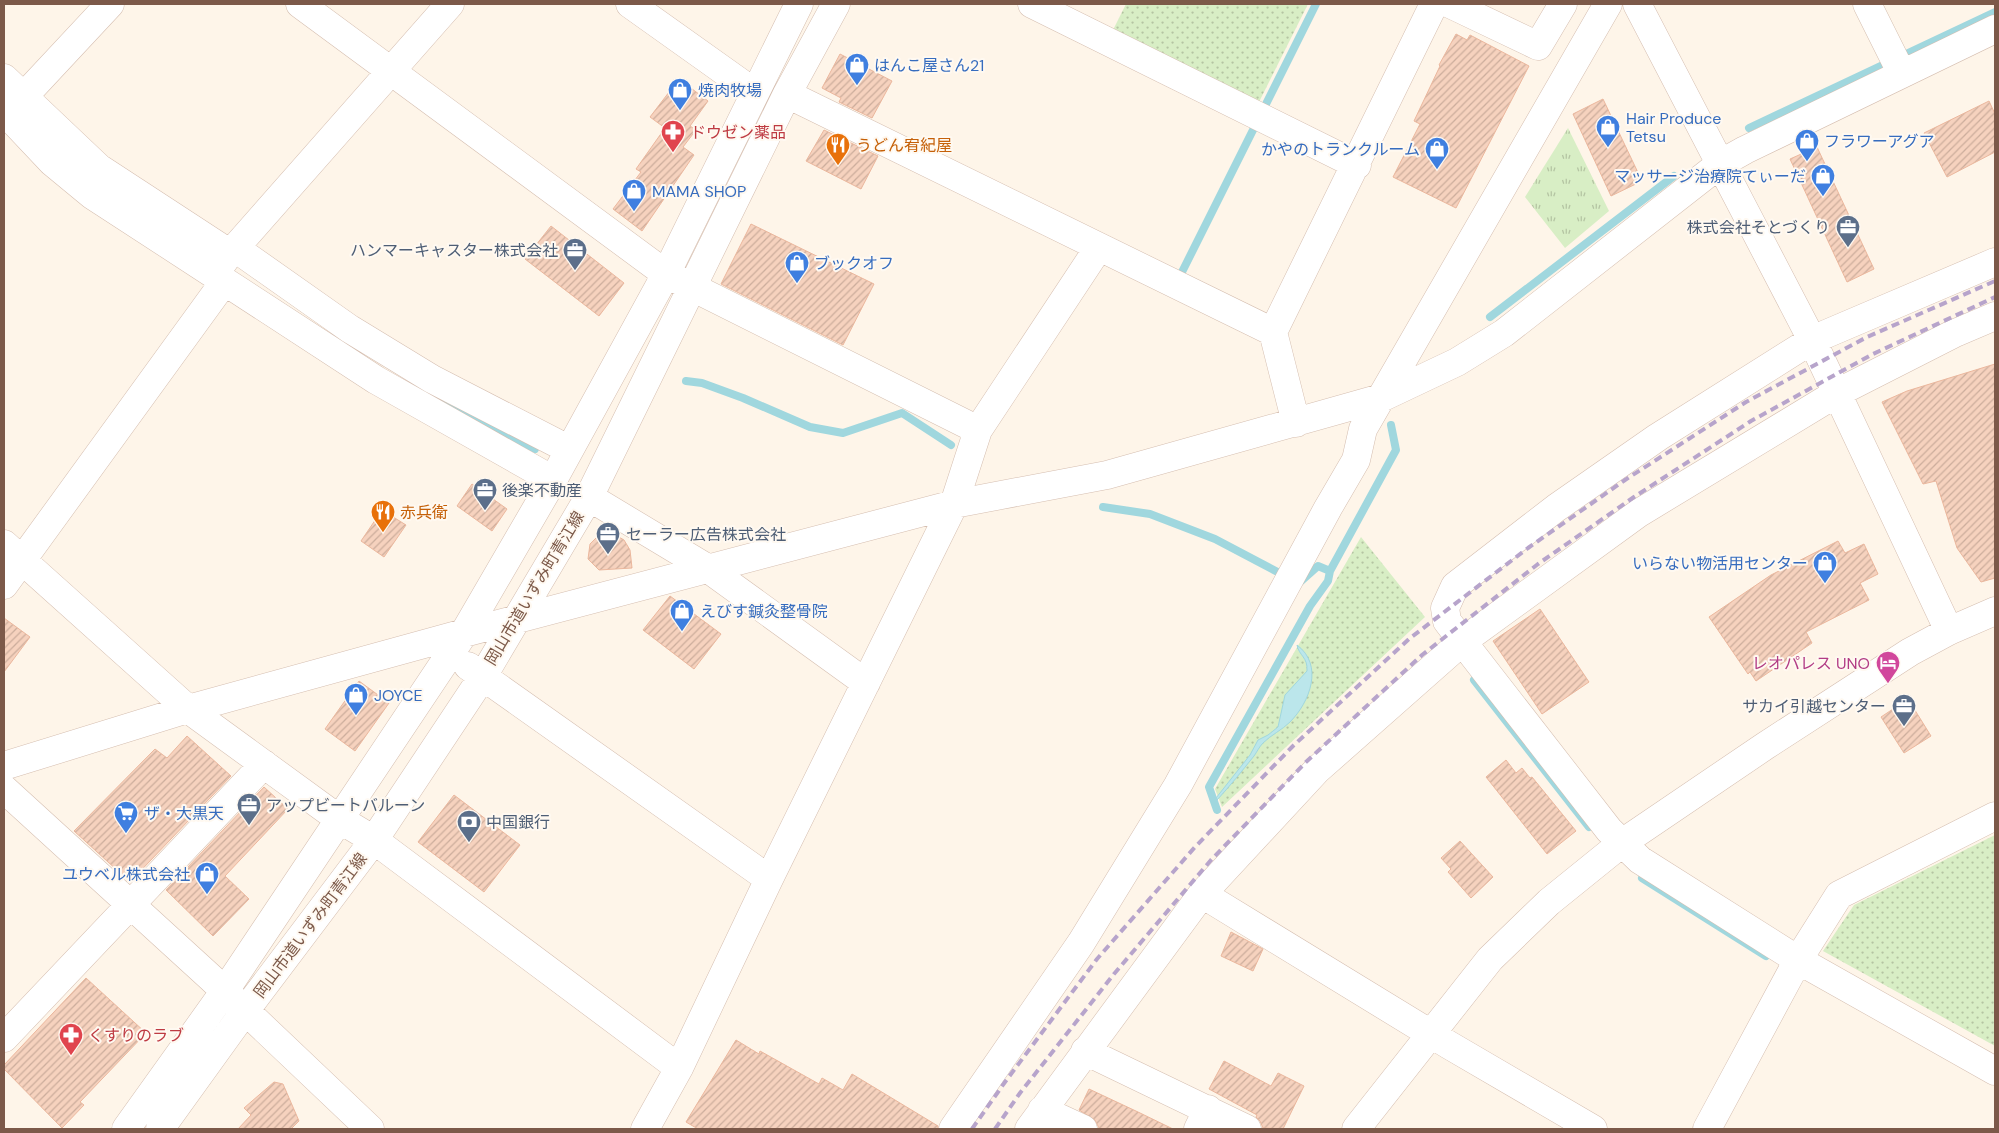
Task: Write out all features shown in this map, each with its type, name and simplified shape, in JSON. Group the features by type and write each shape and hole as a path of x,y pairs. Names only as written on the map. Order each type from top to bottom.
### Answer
{"street":[{"path":"10,110 110,4"},
{"path":"300,4 666,274 978,430"},
{"path":"4,585 13,552 230,262 450,4"},
{"path":"630,4 755,93"},
{"name":"岡山市道いずみ町青江線","path":"126,1129 224,992 457,643 553,480 666,274 799,4"},
{"name":"岡山市道いずみ町青江線","path":"160,1129 245,1011 374,840 482,676 589,497 787,94 836,4"},
{"path":"1032,4 1356,165"},
{"path":"1296,423 1273,332 1434,4"},
{"path":"1450,4 1538,46 1562,4"},
{"path":"953,1129 1081,943 1178,785 1328,508 1356,460 1363,429 1608,4"},
{"path":"1637,4 1812,340 1949,631"},
{"path":"1867,4 1897,64"},
{"path":"4,766 188,709 457,643 515,620 707,568 954,504 1107,475 1381,398 1457,362 1504,333 1720,164 1897,64 1995,29"},
{"path":"4,78 10,110 99,168 230,262 376,380 553,480"},
{"path":"787,94 1273,332"},
{"path":"645,1129 679,1068 769,879 954,504 978,430 1099,247"},
{"path":"230,262 350,329 432,379 568,450"},
{"path":"1995,262 1812,340 1658,437 1556,508 1455,586 1445,608 1447,621 1603,822 1640,860 1798,960 1995,1071"},
{"path":"1084,1129 1036,1120 1202,894 1318,770 1463,641 1639,513 1836,393 1953,334 1995,316"},
{"path":"589,497 707,568 866,684"},
{"path":"13,552 188,709 340,819 374,840 679,1068"},
{"path":"1356,1129 1490,959 1549,902 1622,843 1773,740 1910,652 1949,631 1995,611"},
{"path":"457,643 482,676 769,879"},
{"path":"4,1038 264,764"},
{"path":"4,789 132,905 370,1129"},
{"path":"1707,1129 1798,960 1839,895 1995,816"},
{"path":"1202,894 1430,1033 1593,1129"},
{"path":"1085,1051 1203,1119 1247,1129"}],"green space":[{"path":"1126,4 1308,4 1259,102 1112,32"},
{"path":"1568,128 1609,211 1565,248 1525,197"},
{"path":"1361,537 1425,617 1222,807 1215,789"},
{"path":"1995,835 1995,1046 1823,951 1854,905"}],"water":[{"path":"1297,645 1305,653 1312,673 1311,684 1303,704 1297,714 1284,728 1269,737 1217,800 1216,798 1250,755 1258,740 1278,727 1285,695 1307,671 1305,660"}],"building":[{"path":"1456,34 1467,40 1470,35 1529,66 1456,208 1393,177 1420,124 1414,121 1439,65"},
{"path":"840,54 892,81 872,118 839,102 841,98 822,88"},
{"path":"679,79 708,101 690,126 696,130 683,147 694,155 642,231 613,209 641,172 636,169 665,128 650,117"},
{"path":"1603,99 1642,181 1611,196 1573,114"},
{"path":"1989,101 1995,114 1995,152 1947,177 1924,133"},
{"path":"824,130 878,156 861,189 806,161"},
{"path":"1817,147 1874,269 1847,282 1790,159"},
{"path":"751,224 874,284 843,345 721,284"},
{"path":"551,226 624,283 599,316 525,259"},
{"path":"1995,364 1995,578 1981,582 1957,548 1936,481 1923,484 1882,402 1907,391"},
{"path":"472,484 507,509 492,531 457,506"},
{"path":"382,510 406,525 384,557 361,541"},
{"path":"612,533 624,540 630,550 632,568 599,570 588,559 590,544 598,536"},
{"path":"1838,541 1845,553 1864,544 1878,574 1860,583 1869,600 1806,632 1812,643 1756,681 1750,672 1748,674 1709,617 1771,575"},
{"path":"670,596 721,634 694,669 643,630"},
{"path":"1540,609 1589,682 1542,714 1493,641"},
{"path":"4,618 30,637 4,672"},
{"path":"359,681 389,703 355,751 325,729"},
{"path":"1908,699 1931,736 1904,753 1881,717"},
{"name":"ザ・大黒天","path":"187,736 231,776 130,882 74,831 155,749 167,758"},
{"path":"1506,760 1516,773 1522,768 1530,778 1532,777 1576,831 1547,854 1486,777"},
{"path":"264,787 288,809 225,876 249,899 213,936 166,890"},
{"path":"454,795 520,845 484,892 418,842"},
{"path":"1460,841 1493,877 1471,898 1448,872 1451,869 1441,858"},
{"path":"1231,932 1263,949 1253,971 1221,956"},
{"path":"86,978 146,1033 80,1102 84,1105 62,1128 4,1069 4,1065"},
{"path":"736,1040 759,1054 760,1051 819,1084 822,1078 843,1090 852,1074 938,1126 938,1129 698,1129 686,1122"},
{"path":"1224,1061 1271,1086 1278,1073 1304,1086 1283,1129 1263,1128 1256,1117 1257,1115 1209,1089"},
{"path":"274,1082 283,1084 299,1121 291,1129 238,1129 251,1115 244,1108"},
{"path":"1089,1089 1173,1129 1101,1129 1095,1120 1079,1110"}],"waterway":[{"path":"1178,280 1316,4"},
{"path":"1749,128 1995,12"},
{"path":"1490,317 1674,176"},
{"path":"686,381 702,383 743,398 810,427 843,433 902,413 951,445"},
{"path":"440,398 535,449"},
{"path":"1217,810 1209,787 1310,606 1328,581 1330,571 1396,450 1391,425"},
{"path":"1103,507 1150,514 1215,539 1287,577"},
{"path":"1300,582 1318,566 1330,571"},
{"path":"1474,680 1589,827"},
{"path":"1642,878 1766,956"}],"railway":[{"path":"972,1129 1097,959 1195,847 1293,746 1409,639 1528,548 1625,480 1746,402 1867,337 1995,281"},
{"path":"995,1129 1020,1093 1114,974 1211,860 1306,762 1422,655 1538,564 1634,497 1751,421 1873,354 1995,297"}],"place":[{"name":"はんこ屋さん21","path":"857,86"},
{"name":"焼肉牧場","path":"680,111"},
{"name":"Hair Produce Tetsu","path":"1608,148"},
{"name":"ドウゼン薬品","path":"673,153"},
{"name":"フラワーアグア","path":"1807,162"},
{"name":"うどん宥紀屋","path":"838,166"},
{"name":"かやのトランクルーム","path":"1437,170"},
{"name":"マッサージ治療院てぃーだ","path":"1823,197"},
{"name":"MAMA SHOP","path":"634,212"},
{"name":"株式会社そとづくり","path":"1848,248"},
{"name":"ハンマーキャスター株式会社","path":"575,271"},
{"name":"ブックオフ","path":"797,284"},
{"name":"後楽不動産","path":"485,511"},
{"name":"赤兵衛","path":"383,533"},
{"name":"セーラー広告株式会社","path":"608,555"},
{"name":"いらない物活用センター","path":"1825,584"},
{"name":"えびす鍼灸整骨院","path":"682,632"},
{"name":"レオパレス UNO","path":"1888,684"},
{"name":"JOYCE","path":"356,716"},
{"name":"サカイ引越センター","path":"1904,727"},
{"name":"アップビートバルーン","path":"249,826"},
{"name":"ザ・大黒天","path":"126,834"},
{"name":"中国銀行","path":"469,843"},
{"name":"ユウベル株式会社","path":"207,895"},
{"name":"くすりのラブ","path":"71,1056"}]}
